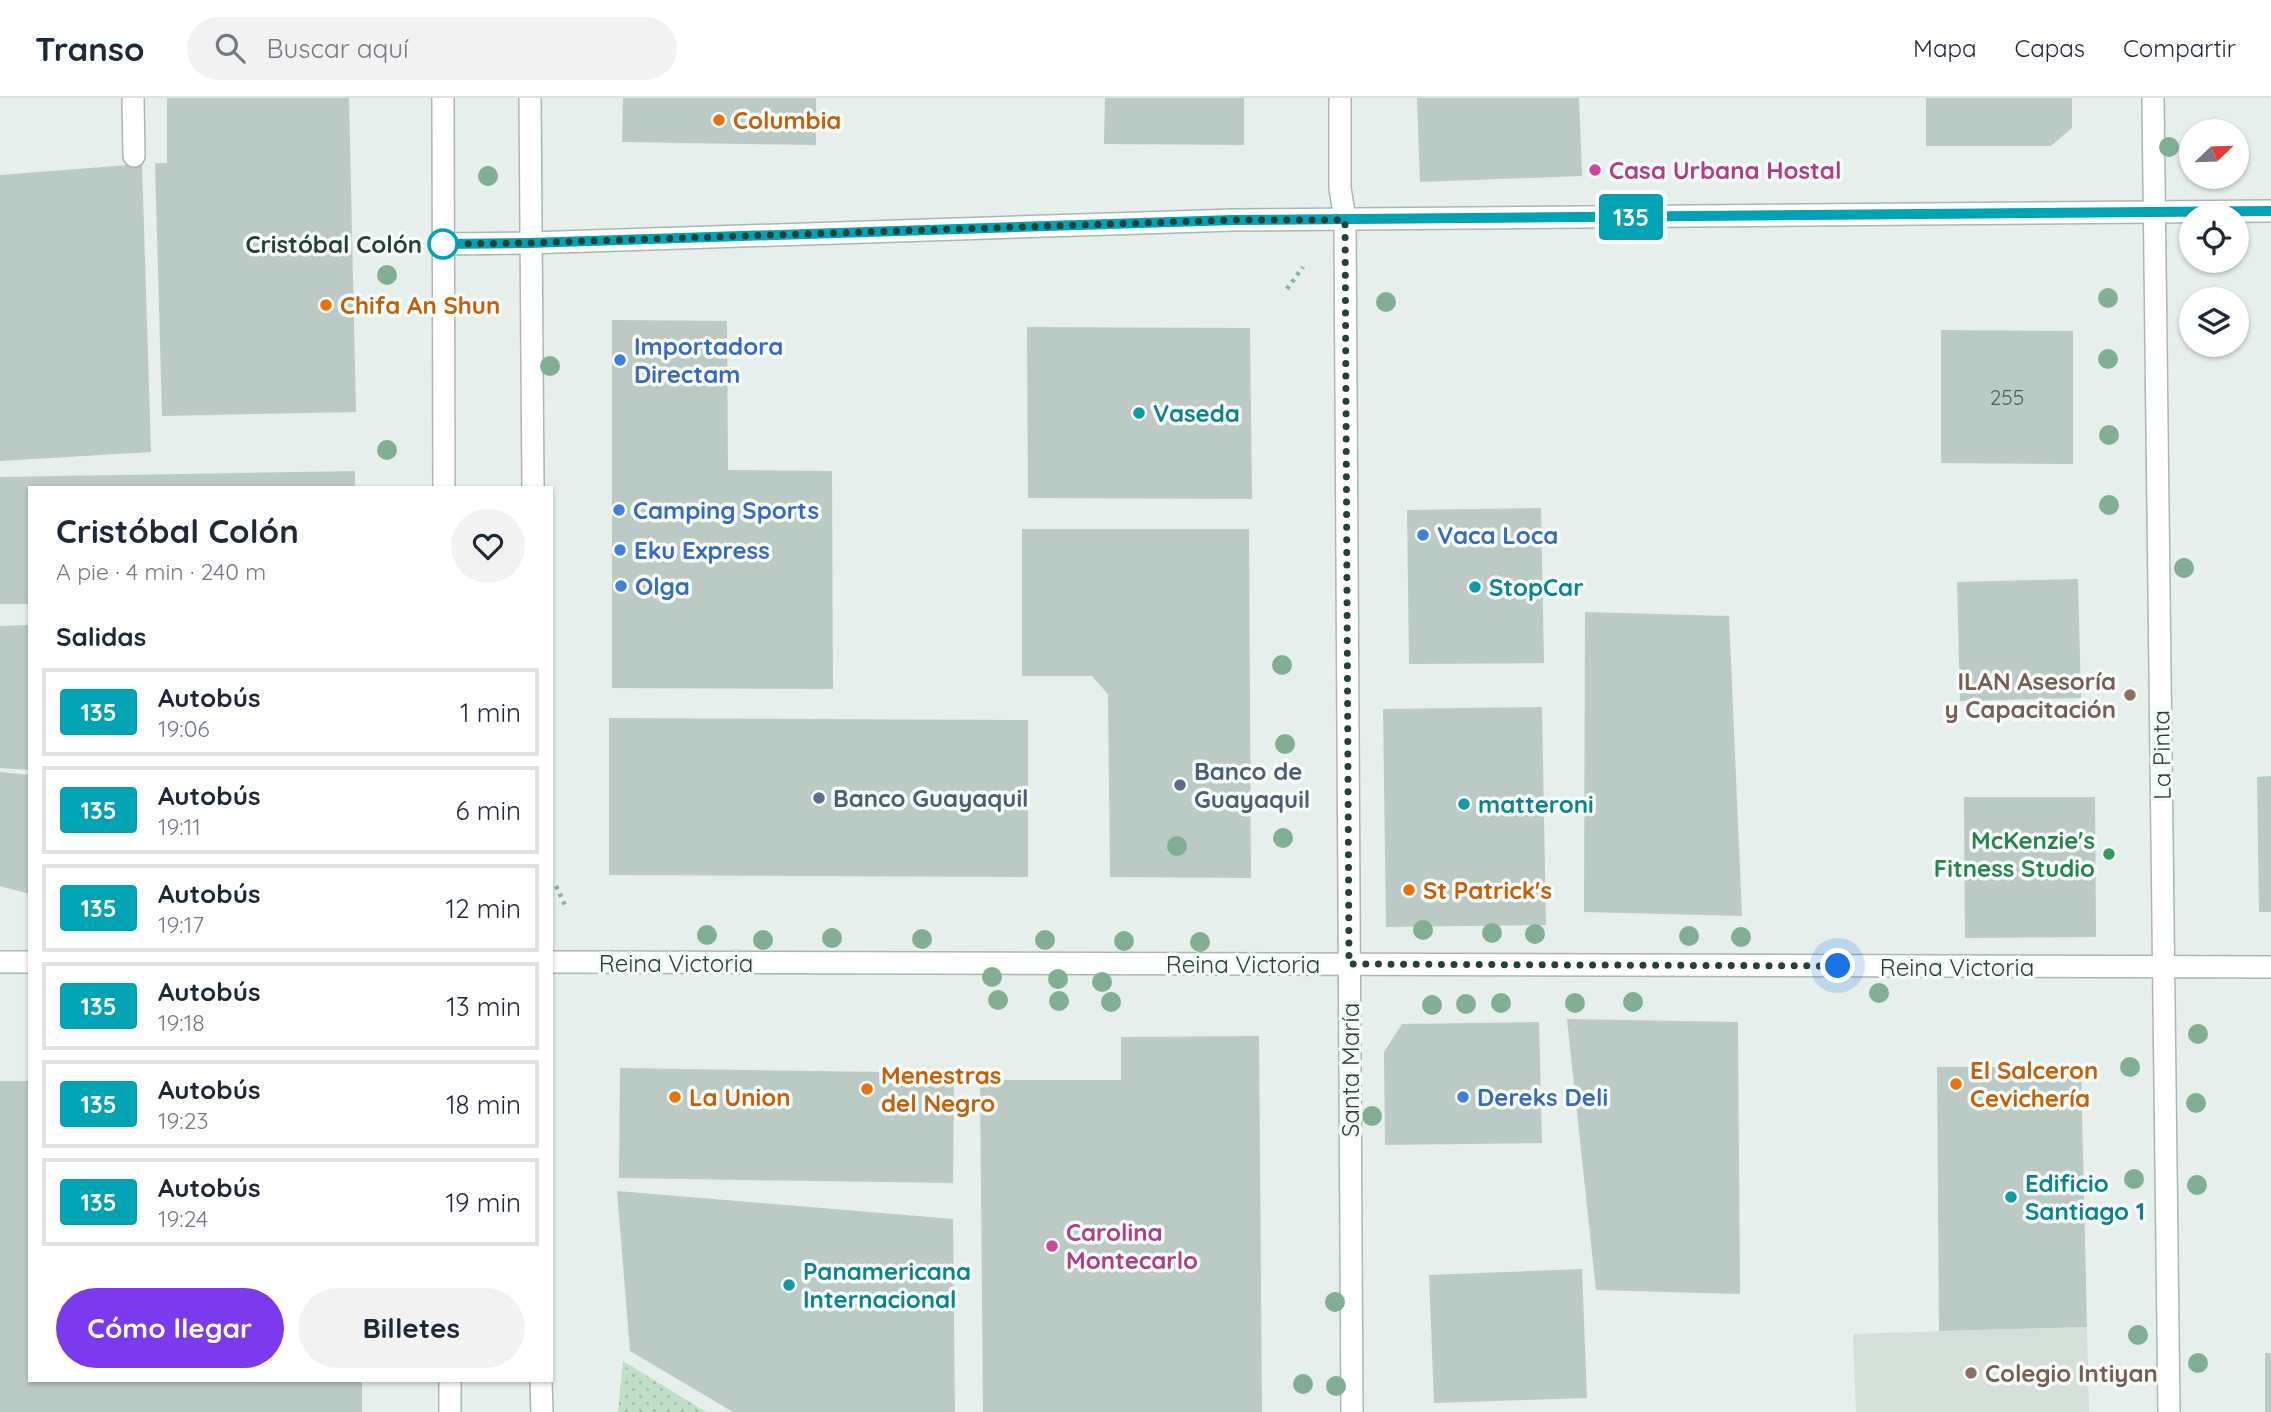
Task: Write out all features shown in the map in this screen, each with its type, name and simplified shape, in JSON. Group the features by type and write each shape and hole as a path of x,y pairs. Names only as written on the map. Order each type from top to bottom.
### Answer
{"street":[{"path":"133,98 134,156"},
{"path":"443,98 444,486"},
{"path":"530,98 529,243 533,486"},
{"name":"Santa María","path":"1340,98 1340,188 1345,220 1352,1412"},
{"name":"La Pinta","path":"2153,98 2169,1412"},
{"path":"443,244 1220,220 2271,211"},
{"path":"0,962 28,962"},
{"name":"Reina Victoria","path":"553,962 2271,967"},
{"path":"450,1382 450,1412"},
{"path":"541,1382 541,1412"}],"path":[{"path":"556,886 565,905"}],"shaded area":[{"name":"Colegio Intiyan","path":"2087,1327 2089,1412 1856,1412 1853,1334"}],"green space":[{"path":"623,1361 706,1412 618,1412"}],"building":[{"path":"167,98 349,98 356,412 162,416 155,163 167,163"},
{"name":"Columbia","path":"623,98 816,98 816,145 622,142"},
{"path":"1105,98 1244,98 1244,145 1104,144"},
{"path":"1417,98 1579,98 1582,176 1420,182"},
{"path":"1926,98 2072,98 2072,128 2051,146 1926,146"},
{"path":"142,164 151,452 0,461 0,175"},
{"path":"612,320 727,321 728,470 832,471 833,689 612,688"},
{"name":"Vaseda","path":"1027,327 1250,328 1252,499 1028,498"},
{"path":"1941,330 2073,331 2073,464 1941,463"},
{"path":"355,471 355,486 28,486 28,604 0,604 0,477"},
{"name":"StopCar","path":"1541,508 1544,663 1409,664 1407,510"},
{"name":"Banco de Guayaquil","path":"1022,529 1249,529 1251,878 1110,877 1108,694 1092,676 1022,676"},
{"path":"2078,579 2081,698 1960,701 1957,582"},
{"path":"1585,612 1729,616 1742,916 1584,912"},
{"path":"28,625 28,770 0,768 0,626"},
{"name":"matteroni","path":"1542,707 1546,925 1386,927 1383,709"},
{"name":"Banco Guayaquil","path":"609,718 1028,720 1028,877 609,875"},
{"path":"0,772 28,775 28,893 0,886"},
{"path":"2271,776 2271,912 2259,912 2257,777"},
{"path":"1964,797 2095,797 2096,937 1965,938"},
{"path":"1567,1019 1738,1022 1740,1294 1596,1290"},
{"name":"Dereks Deli","path":"1539,1022 1542,1143 1385,1145 1384,1052 1402,1024"},
{"path":"1259,1036 1262,1412 983,1412 980,1080 1121,1080 1121,1037"},
{"name":"Edificio Santiago 1","path":"1937,1067 2081,1067 2087,1327 1939,1331"},
{"path":"620,1068 954,1073 953,1183 619,1178"},
{"path":"0,1081 28,1081 28,1382 362,1382 362,1412 0,1412"},
{"name":"Panamericana Internacional","path":"617,1191 953,1219 955,1412 733,1412 630,1351"},
{"path":"1582,1269 1587,1398 1434,1403 1429,1275"},
{"path":"2265,1353 2271,1353 2271,1412 2265,1412"}],"bus line":[{"name":"135","path":"443,244 1234,220 2271,211"}],"place":[{"name":"Columbia","path":"719,120"},
{"name":"Casa Urbana Hostal","path":"1595,170"},
{"name":"Cristóbal Colón","path":"443,244"},
{"name":"Chifa An Shun","path":"326,305"},
{"name":"Importadora Directam","path":"620,360"},
{"name":"Vaseda","path":"1139,413"},
{"name":"Camping Sports","path":"619,510"},
{"name":"Vaca Loca","path":"1423,535"},
{"name":"Eku Express","path":"620,550"},
{"name":"Olga","path":"621,586"},
{"name":"StopCar","path":"1475,587"},
{"name":"ILAN Asesoría y Capacitación","path":"2130,695"},
{"name":"Banco de Guayaquil","path":"1180,785"},
{"name":"Banco Guayaquil","path":"819,798"},
{"name":"matteroni","path":"1464,804"},
{"name":"McKenzie's Fitness Studio","path":"2109,854"},
{"name":"St Patrick's","path":"1409,890"},
{"name":"El Salceron Cevichería","path":"1956,1084"},
{"name":"Menestras del Negro","path":"867,1089"},
{"name":"La Union","path":"675,1097"},
{"name":"Dereks Deli","path":"1463,1097"},
{"name":"Edificio Santiago 1","path":"2011,1197"},
{"name":"Carolina Montecarlo","path":"1052,1246"},
{"name":"Panamericana Internacional","path":"789,1285"},
{"name":"Colegio Intiyan","path":"1971,1373"}],"route":[{"path":"443,244 1234,220 1345,220 1349,964 1838,966"}]}
